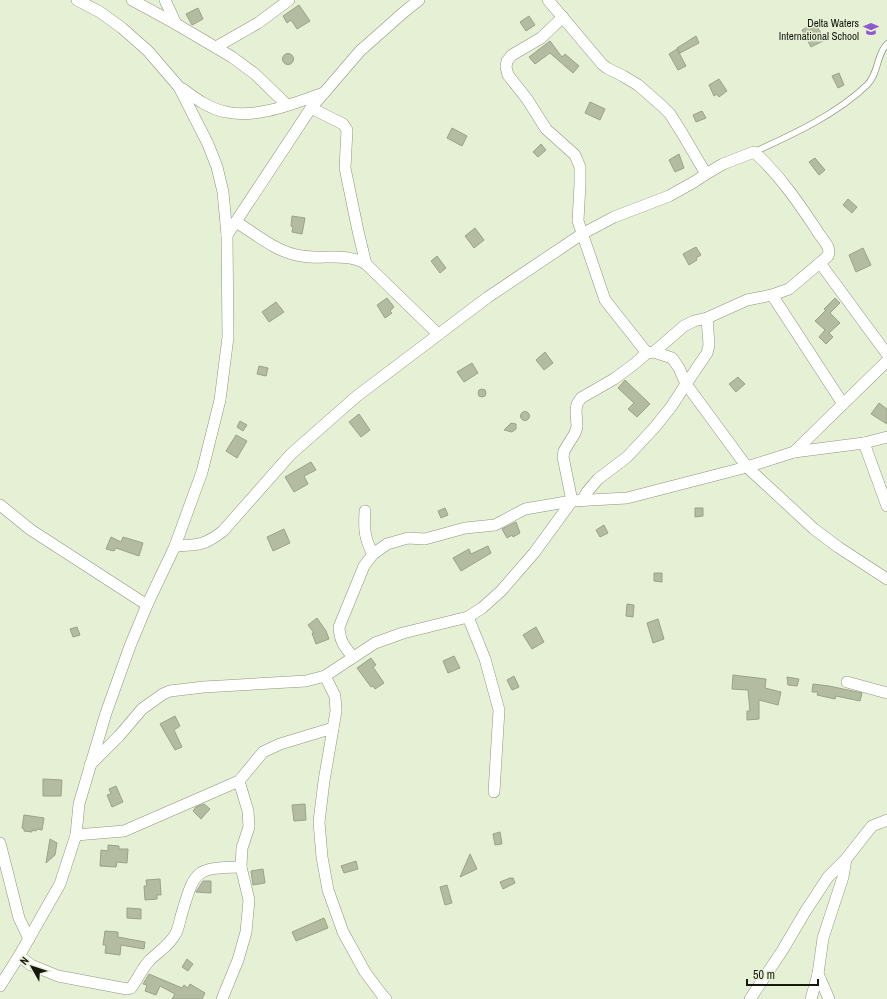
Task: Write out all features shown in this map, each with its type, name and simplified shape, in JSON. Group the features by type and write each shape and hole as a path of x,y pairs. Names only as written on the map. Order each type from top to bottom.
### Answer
{"street":[{"path":"0,986 60,884 76,835 79,804 106,713 130,646 147,605 175,546 202,472 220,400 228,337 227,235 223,192 208,144 179,87 148,51 122,28 100,12 77,0"},
{"path":"132,0 216,47 255,74 287,105"},
{"path":"165,0 176,24"},
{"path":"216,47 258,23 289,0"},
{"path":"227,235 311,108 360,51 419,0"},
{"path":"548,0 602,64 638,85 670,114 706,174"},
{"path":"563,17 541,38 512,55 507,61 506,67 508,75 527,99 546,129 575,155 580,167 578,221 605,300 650,352 672,358 679,368 686,384 747,468 814,529 838,547 887,579"},
{"path":"179,87 208,106 225,112 241,114 260,112 325,93"},
{"path":"311,108 343,124 347,130 346,168 366,264"},
{"path":"175,546 198,545 211,541 223,532 291,454 357,396 488,297 582,234 614,217 669,196 722,164 754,152 764,161 779,179 808,217 828,247 828,256 789,290 747,300 707,318 694,321 684,326 614,379 581,398 577,404 576,410 577,427 564,451 563,457 577,501"},
{"path":"236,222 285,252 302,256 357,259 366,264 438,334"},
{"path":"820,263 887,354"},
{"path":"772,295 843,404"},
{"path":"90,765 119,736 142,709 163,694 170,691 204,687 306,681 325,676 375,643 403,633 468,617 482,608 501,591 577,501 598,479 627,457 670,407 707,353 709,345 707,318"},
{"path":"794,452 887,361"},
{"path":"353,657 344,646 340,637 339,627 364,566 373,554 388,544 408,538 425,539 465,528 495,525 525,509 577,501 627,498 747,468 794,452 864,444 887,437"},
{"path":"864,444 887,506"},
{"path":"0,505 31,530 147,605"},
{"path":"365,511 364,529 367,543 373,554"},
{"path":"468,617 484,659 499,710 494,792"},
{"path":"325,676 335,696 336,711 324,781 320,822 322,857 328,890 343,932 365,972 382,996 386,999"},
{"path":"847,682 887,693"},
{"path":"76,835 124,831 239,781 263,752 280,744 333,728"},
{"path":"222,999 238,960 246,932 249,900 241,867 242,848 248,827 248,811 239,781"},
{"path":"750,999 828,877 846,859 872,826 887,820"},
{"path":"0,843 19,918 29,939"},
{"path":"811,999 818,974 823,938 843,877 846,859"},
{"path":"19,956 31,965 58,976 127,989 131,988 151,960 164,949 176,933 187,894 193,880 202,871 214,868 241,867"},
{"path":"818,974 829,999"}],"lane":[{"path":"754,152 779,141 818,120 842,104 867,84 873,77 879,56 887,44"}],"building":[{"path":"299,5 310,21 297,29 291,20 287,23 283,16"},
{"path":"198,8 203,19 192,25 186,14"},
{"path":"529,16 535,25 526,31 520,22"},
{"path":"815,23 825,40 811,47 802,30"},
{"path":"696,36 699,43 680,53 677,48"},
{"path":"550,41 562,57 565,54 579,66 573,73 550,53 535,64 529,57"},
{"path":"677,49 686,66 678,70 669,54"},
{"path":"286,54 290,54 292,55 292,63 286,64 283,61 283,57"},
{"path":"839,73 844,85 838,88 832,76"},
{"path":"719,79 727,91 719,97 717,94 714,96 709,85"},
{"path":"590,102 605,109 600,120 585,113"},
{"path":"702,111 706,118 696,122 693,115"},
{"path":"452,128 467,136 462,146 447,138"},
{"path":"541,144 546,150 538,157 533,152"},
{"path":"679,154 684,168 675,172 669,160"},
{"path":"815,158 825,170 819,175 809,162"},
{"path":"848,199 857,207 852,213 843,205"},
{"path":"292,216 305,218 302,234 292,232"},
{"path":"475,228 484,240 474,248 465,236"},
{"path":"696,247 701,255 696,258 697,260 689,265 683,254"},
{"path":"863,248 871,265 856,272 849,255"},
{"path":"437,256 446,268 440,273 431,261"},
{"path":"387,298 394,307 390,311 392,313 385,318 377,305"},
{"path":"835,298 840,303 830,313 840,323 829,333 833,337 826,344 819,337 825,330 815,321"},
{"path":"276,302 284,312 269,322 262,312"},
{"path":"545,352 553,363 544,370 536,360"},
{"path":"472,363 478,373 464,382 457,372"},
{"path":"259,366 268,368 266,376 257,374"},
{"path":"738,377 745,384 736,392 729,384"},
{"path":"625,380 650,404 637,417 628,409 634,403 618,388"},
{"path":"480,389 484,389 486,393 484,397 480,397 478,395 478,391"},
{"path":"879,403 887,409 887,424 871,414"},
{"path":"523,412 527,412 529,416 527,420 523,420 521,418 521,414"},
{"path":"359,414 370,430 361,437 349,422"},
{"path":"240,421 247,425 243,431 237,427"},
{"path":"511,423 516,424 516,429 512,432 504,430"},
{"path":"236,435 247,441 237,458 226,451"},
{"path":"311,462 316,470 304,476 308,484 294,492 285,477"},
{"path":"445,508 448,515 441,518 438,511"},
{"path":"695,508 703,508 703,516 695,517"},
{"path":"516,522 520,533 513,537 512,535 507,538 502,529"},
{"path":"604,525 608,533 600,537 596,530"},
{"path":"284,529 290,543 273,551 267,537"},
{"path":"111,537 121,542 123,537 143,543 139,556 116,548 114,551 106,549"},
{"path":"488,546 491,553 461,571 453,558 469,549 471,554"},
{"path":"654,573 662,573 662,582 654,581"},
{"path":"627,604 634,605 633,617 626,616"},
{"path":"317,618 326,631 329,639 316,644 312,633 314,633 308,625"},
{"path":"658,619 664,639 653,643 647,623"},
{"path":"77,627 80,635 73,637 70,629"},
{"path":"536,627 544,642 532,649 523,635"},
{"path":"454,656 460,668 448,673 443,661"},
{"path":"371,658 376,665 373,667 384,683 375,689 373,686 371,687 357,668"},
{"path":"733,675 766,679 765,688 781,692 778,705 759,700 759,719 747,720 747,711 750,711 748,690 732,689"},
{"path":"514,676 519,687 512,690 507,680"},
{"path":"787,677 799,679 797,686 788,685"},
{"path":"813,684 862,693 860,701 836,696 835,699 817,695 818,692 812,692"},
{"path":"175,716 180,726 174,730 182,747 175,750 160,724"},
{"path":"43,779 62,780 61,796 43,796"},
{"path":"116,786 123,802 112,807 107,795 111,794 109,789"},
{"path":"204,804 210,809 201,819 193,811 196,807"},
{"path":"305,804 306,820 294,821 292,805"},
{"path":"24,815 44,818 42,830 32,830 32,832 24,831 22,828"},
{"path":"500,832 502,844 495,845 493,834"},
{"path":"50,839 57,843 55,855 46,863"},
{"path":"108,845 119,846 119,849 128,849 127,863 117,862 116,867 100,866 101,850 108,851"},
{"path":"470,854 477,869 460,877"},
{"path":"356,861 358,869 344,873 341,866"},
{"path":"263,869 265,883 253,885 251,871"},
{"path":"513,878 515,883 503,889 500,882"},
{"path":"160,879 161,895 157,895 157,899 145,900 144,886 147,886 146,880"},
{"path":"203,881 211,881 211,893 196,892"},
{"path":"447,885 452,903 445,905 440,887"},
{"path":"127,908 141,909 141,919 127,918"},
{"path":"324,918 328,928 296,941 292,932"},
{"path":"105,931 118,932 118,937 145,942 144,949 121,945 120,955 105,953 106,945 103,945"},
{"path":"187,959 193,964 188,971 182,967"},
{"path":"149,974 182,988 184,985 188,988 190,984 205,993 202,999 172,999 175,994 160,986 156,995 145,991 147,985 143,984"}],"place":[{"name":"Delta Waters International School","path":"871,29"}]}
